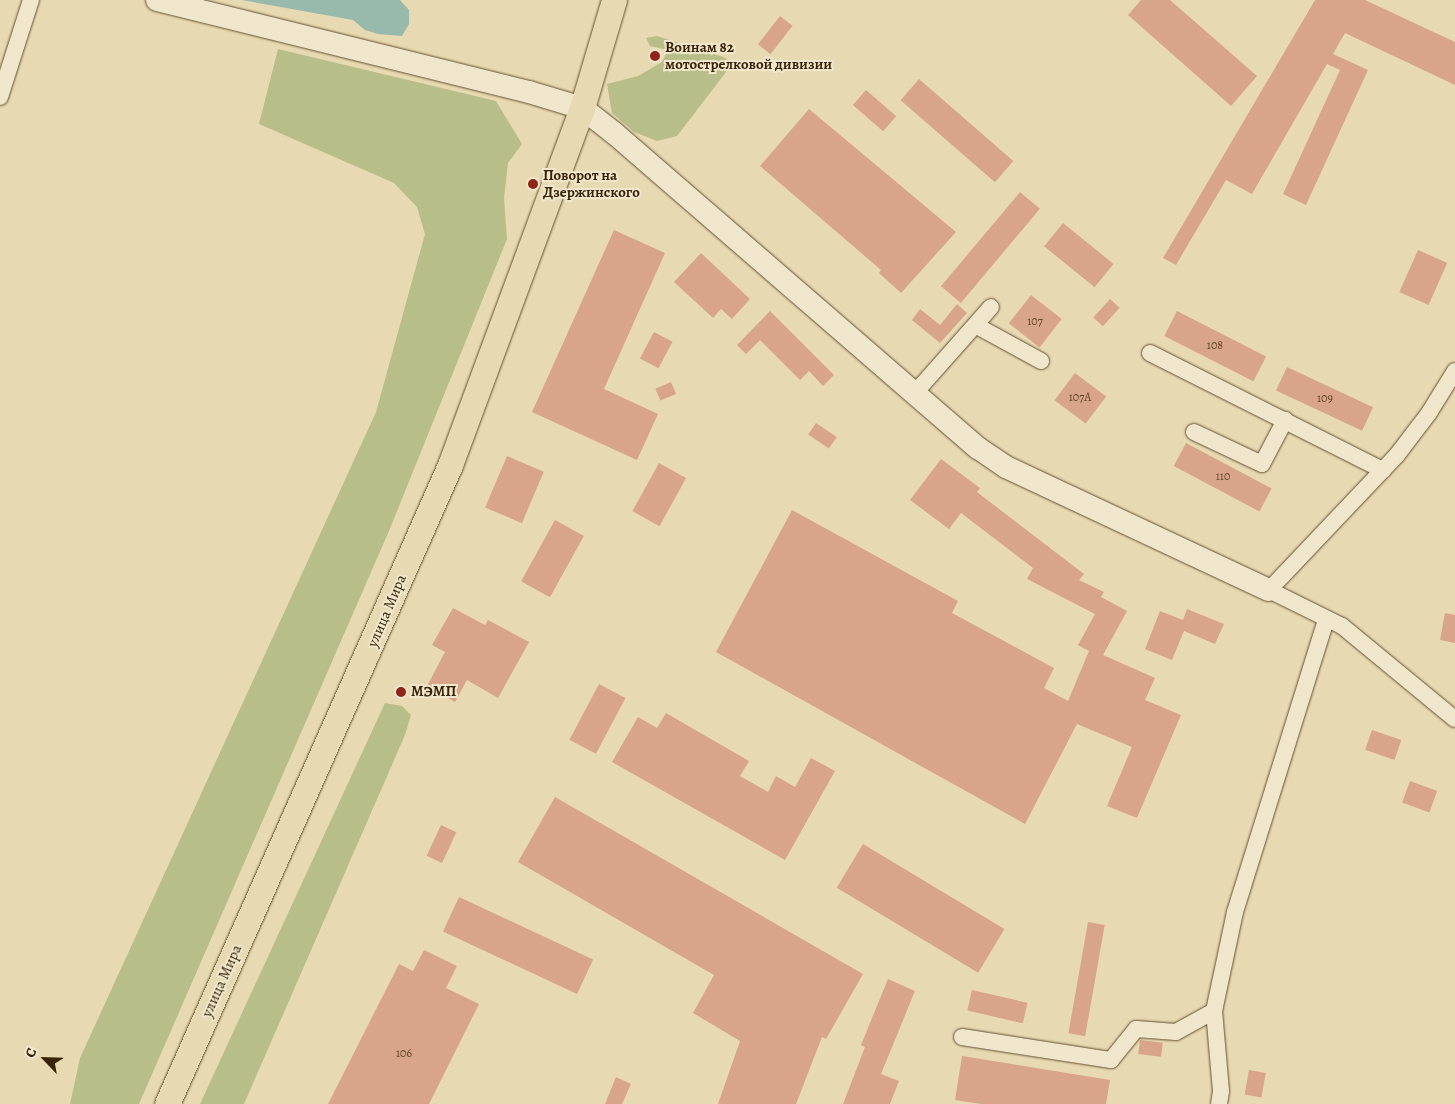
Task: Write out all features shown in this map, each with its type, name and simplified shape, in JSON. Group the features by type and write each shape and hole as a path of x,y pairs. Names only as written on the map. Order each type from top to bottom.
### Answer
{"main road":[{"name":"улица Мира","path":"167,1104 450,465 582,108 614,0"}],"street":[{"path":"0,97 31,0"},
{"path":"157,0 529,92 582,108 609,128 958,433 1006,467 1342,626 1455,719"},
{"path":"914,394 977,326 991,307"},
{"path":"977,326 1041,361"},
{"path":"1150,353 1383,470"},
{"path":"1269,590 1383,470 1429,413 1455,371"},
{"path":"1194,432 1262,464 1285,420"},
{"path":"1220,1104 1221,1091 1214,1012 1235,912 1326,619"},
{"path":"962,1037 1111,1060 1136,1029 1176,1032 1214,1012"}],"green space":[{"path":"657,36 723,57 733,63 677,136 657,141 634,132 612,113 607,84 638,76 662,62 668,50 650,46 646,38"},
{"path":"278,49 496,101 522,144 508,163 504,198 507,239 389,531 139,1104 70,1104 80,1058 376,412 425,234 417,207 394,183 259,124"},
{"path":"385,703 402,706 411,715 405,735 244,1104 200,1104"}],"shaded area":[{"path":"242,0 400,0 409,10 409,24 402,36 378,34 365,30 353,20"}],"building":[{"path":"1141,0 1170,0 1257,76 1231,106 1128,15"},
{"path":"1315,0 1365,0 1455,42 1455,85 1345,33 1333,54 1368,70 1306,205 1283,194 1340,70 1327,64 1252,194 1226,180 1176,265 1163,258"},
{"path":"780,16 793,26 770,54 758,44"},
{"path":"919,79 1013,161 995,182 901,100"},
{"path":"866,90 896,116 883,131 853,105"},
{"path":"809,109 956,232 901,293 879,273 881,270 760,166"},
{"path":"1020,192 1040,209 961,303 941,286"},
{"path":"1063,223 1114,264 1095,287 1044,246"},
{"path":"614,230 665,253 604,389 658,414 637,460 532,412"},
{"path":"1418,250 1447,263 1429,305 1399,292"},
{"path":"701,253 750,299 732,319 721,309 713,318 674,282"},
{"path":"1031,295 1062,319 1040,347 1009,323"},
{"path":"1110,299 1120,308 1103,326 1093,318"},
{"path":"957,304 967,313 940,343 912,320 920,309 940,325"},
{"path":"770,311 834,375 823,386 809,371 800,380 760,340 746,354 737,345"},
{"path":"1177,311 1266,356 1253,381 1164,336"},
{"path":"654,332 673,342 658,368 640,358"},
{"path":"1287,367 1373,407 1362,431 1276,391"},
{"path":"1075,373 1106,396 1086,424 1055,400"},
{"path":"671,382 676,394 660,401 655,389"},
{"path":"816,423 837,437 829,449 808,435"},
{"path":"1186,443 1272,489 1259,511 1174,466"},
{"path":"507,456 544,472 522,523 485,508"},
{"path":"941,459 980,488 977,492 1084,574 1079,580 1104,592 1101,597 1127,611 1103,655 1155,678 1145,700 1181,715 1137,818 1107,806 1132,747 1077,724 1025,824 716,652 792,510 958,601 952,613 1054,668 1044,688 1068,701 1089,651 1078,645 1095,614 1027,579 1033,568 961,513 949,529 910,500"},
{"path":"659,463 686,478 659,526 632,511"},
{"path":"555,520 584,536 550,597 521,581"},
{"path":"453,608 485,625 488,620 529,642 498,698 467,680 455,702 427,686 445,652 432,645"},
{"path":"1187,609 1224,624 1215,644 1184,631 1172,660 1145,649 1160,611 1183,620"},
{"path":"1445,613 1455,615 1455,643 1440,640"},
{"path":"599,684 625,698 596,754 569,740"},
{"path":"666,713 749,761 740,776 768,792 776,776 795,787 811,758 835,771 785,860 612,762 638,717 657,728"},
{"path":"1372,730 1401,740 1394,760 1365,750"},
{"path":"1410,781 1437,791 1429,813 1402,803"},
{"path":"555,797 863,974 826,1039 822,1037 796,1104 718,1104 740,1041 693,1013 714,975 518,862"},
{"path":"441,825 456,832 442,863 427,856"},
{"path":"863,844 1004,929 978,973 837,888"},
{"path":"459,897 593,960 577,994 443,931"},
{"path":"1088,922 1105,925 1085,1036 1068,1033"},
{"path":"424,950 457,966 446,988 479,1004 429,1104 328,1104 399,964 413,971"},
{"path":"888,979 915,991 881,1074 899,1081 890,1104 843,1104 865,1047 861,1045"},
{"path":"972,990 1028,1003 1023,1023 967,1010"},
{"path":"1140,1040 1163,1043 1161,1057 1138,1054"},
{"path":"962,1056 1110,1080 1106,1104 981,1104 955,1100"},
{"path":"1249,1070 1266,1073 1261,1098 1245,1095"},
{"path":"616,1077 631,1084 622,1104 605,1104"}],"place":[{"name":"Воинам 82 мотострелковой дивизии","path":"655,56"},
{"name":"Поворот на Дзержинского","path":"533,184"},
{"name":"МЭМП","path":"401,692"}]}
